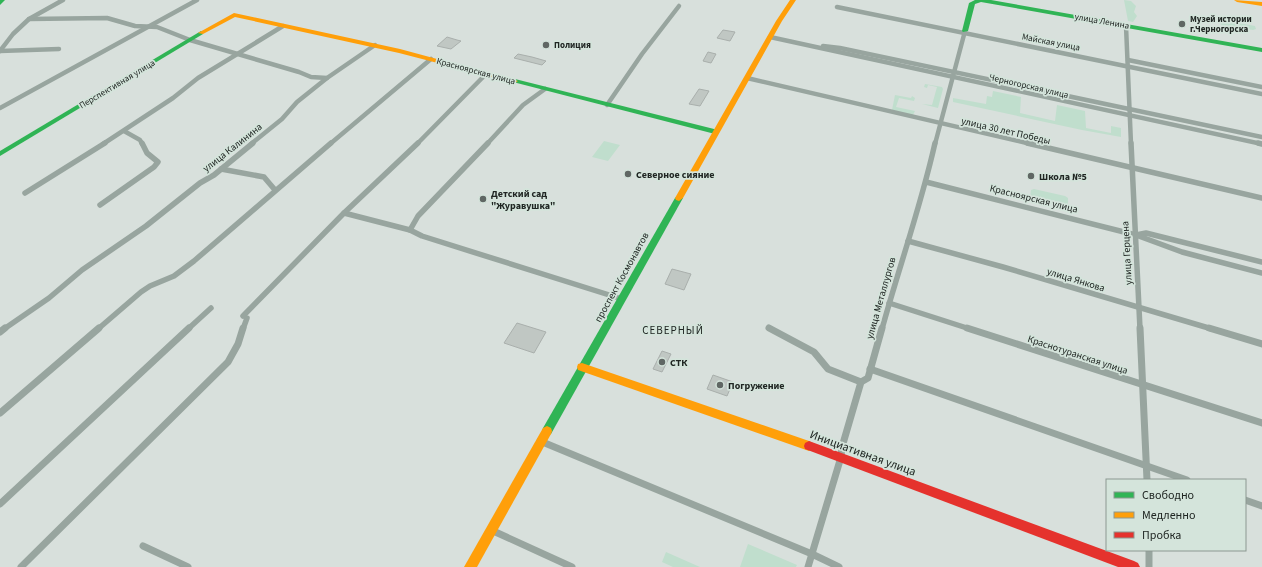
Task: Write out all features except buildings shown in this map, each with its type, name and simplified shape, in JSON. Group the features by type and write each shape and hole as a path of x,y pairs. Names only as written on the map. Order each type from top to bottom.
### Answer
{"main road":[{"name":"проспект Космонавтов","path":"470,567 715,132 793,0"},
{"name":"улица Ленина","path":"964,32 972,3 981,0 1262,50"},
{"path":"1237,0 1262,4"},
{"name":"Красноярская улица","path":"234,15 375,45 715,132"},
{"name":"Перспективная улица","path":"0,154 177,46 234,15"},
{"name":"Инициативная улица","path":"582,367 841,457 1134,567"}],"street":[{"path":"0,51 13,34 29,19 63,0"},
{"path":"0,108 197,0"},
{"path":"606,105 642,54 679,6"},
{"name":"Майская улица","path":"837,7 1128,66 1144,71 1220,87 1262,94"},
{"path":"29,19 107,18 147,28 157,27 190,40 237,53 311,77 327,78"},
{"path":"25,193 124,131 173,98 198,78 283,26"},
{"name":"улица Герцена","path":"1126,26 1147,479"},
{"name":"улица Металлургов","path":"808,567 841,457 842,447 861,382 868,378 926,182 952,74 964,32"},
{"name":"Черногорская улица","path":"770,37 952,74 1262,144"},
{"name":"улица Калинина","path":"0,332 49,298 97,260 146,226 195,186 214,175 282,119 297,102 327,78 375,45"},
{"path":"0,51 59,49"},
{"path":"0,413 142,292 150,286 161,283 174,276 194,261 275,190 431,59"},
{"path":"1128,60 1262,87"},
{"path":"21,567 228,362 238,344 245,317 344,213 438,123 486,74"},
{"name":"улица 30 лет Победы","path":"747,78 1262,198"},
{"path":"410,230 418,216 452,183 523,104 545,89"},
{"name":"Черногорская улица","path":"1130,113 1262,137"},
{"path":"100,204 154,167 158,162 147,153 140,140 124,131"},
{"path":"221,169 264,177 275,190"},
{"name":"Красноярская улица","path":"926,182 1136,235 1154,244 1262,273"},
{"path":"344,213 410,230 422,236 622,299"},
{"name":"Красноярская улица","path":"1136,235 1146,233 1262,262"},
{"name":"улица Янкова","path":"908,241 1003,267 1262,344"},
{"name":"Краснотуранская улица","path":"889,303 1142,386 1262,423"},
{"path":"0,504 211,308"},
{"path":"769,328 814,352 828,369 861,382"},
{"path":"870,369 1184,479"},
{"path":"540,442 812,554 839,567"},
{"path":"1246,500 1262,506"},
{"path":"490,530 572,567"},
{"path":"143,546 188,567"},
{"path":"1149,551 1149,567"}],"green space":[{"path":"1124,0 1131,1 1136,6 1134,12 1137,16 1133,22 1128,21"},
{"path":"1219,19 1255,26 1256,29 1253,30 1222,25 1215,21"},
{"path":"925,84 942,87 943,89 938,108 922,104 932,105 937,87 928,85 927,88 924,87"},
{"path":"993,91 1021,97 1020,113 1055,121 1057,105 1085,111 1086,128 1111,133 1111,126 1121,128 1121,137 953,102 953,98 986,104 987,96 992,97"},
{"path":"895,95 911,98 912,96 915,98 914,101 899,98 896,107 915,111 913,115 892,110"},
{"path":"604,141 620,145 608,161 592,157"},
{"path":"1034,189 1065,196 1068,198 1068,206 1064,207 1032,199 1030,197 1031,190"},
{"path":"748,544 797,565 796,567 740,567"},
{"path":"666,552 700,567 673,567 662,562"}],"traffic: fast":[{"path":"965,31 972,3 981,0 1262,50"},
{"path":"0,154 201,33"},
{"path":"515,81 715,132"},
{"path":"547,431 679,198"}],"traffic: slow":[{"path":"679,198 779,21 793,0"},
{"path":"1237,0 1262,4"},
{"path":"201,33 234,15 400,51 515,81"},
{"path":"582,367 809,446"},
{"path":"470,567 547,431"}],"traffic: jam":[{"path":"809,446 1134,567"}],"place":[{"name":"Музей истории г.Черногорска","path":"1182,24"},
{"name":"Полиция","path":"546,45"},
{"name":"Северное сияние","path":"628,174"},
{"name":"Школа №5","path":"1031,176"},
{"name":"Детский сад \"Журавушка\"","path":"483,199"},
{"name":"СТК","path":"662,362"},
{"name":"Погружение","path":"720,385"}],"district":[{"name":"СЕВЕРНЫЙ","path":"673,330"}]}
